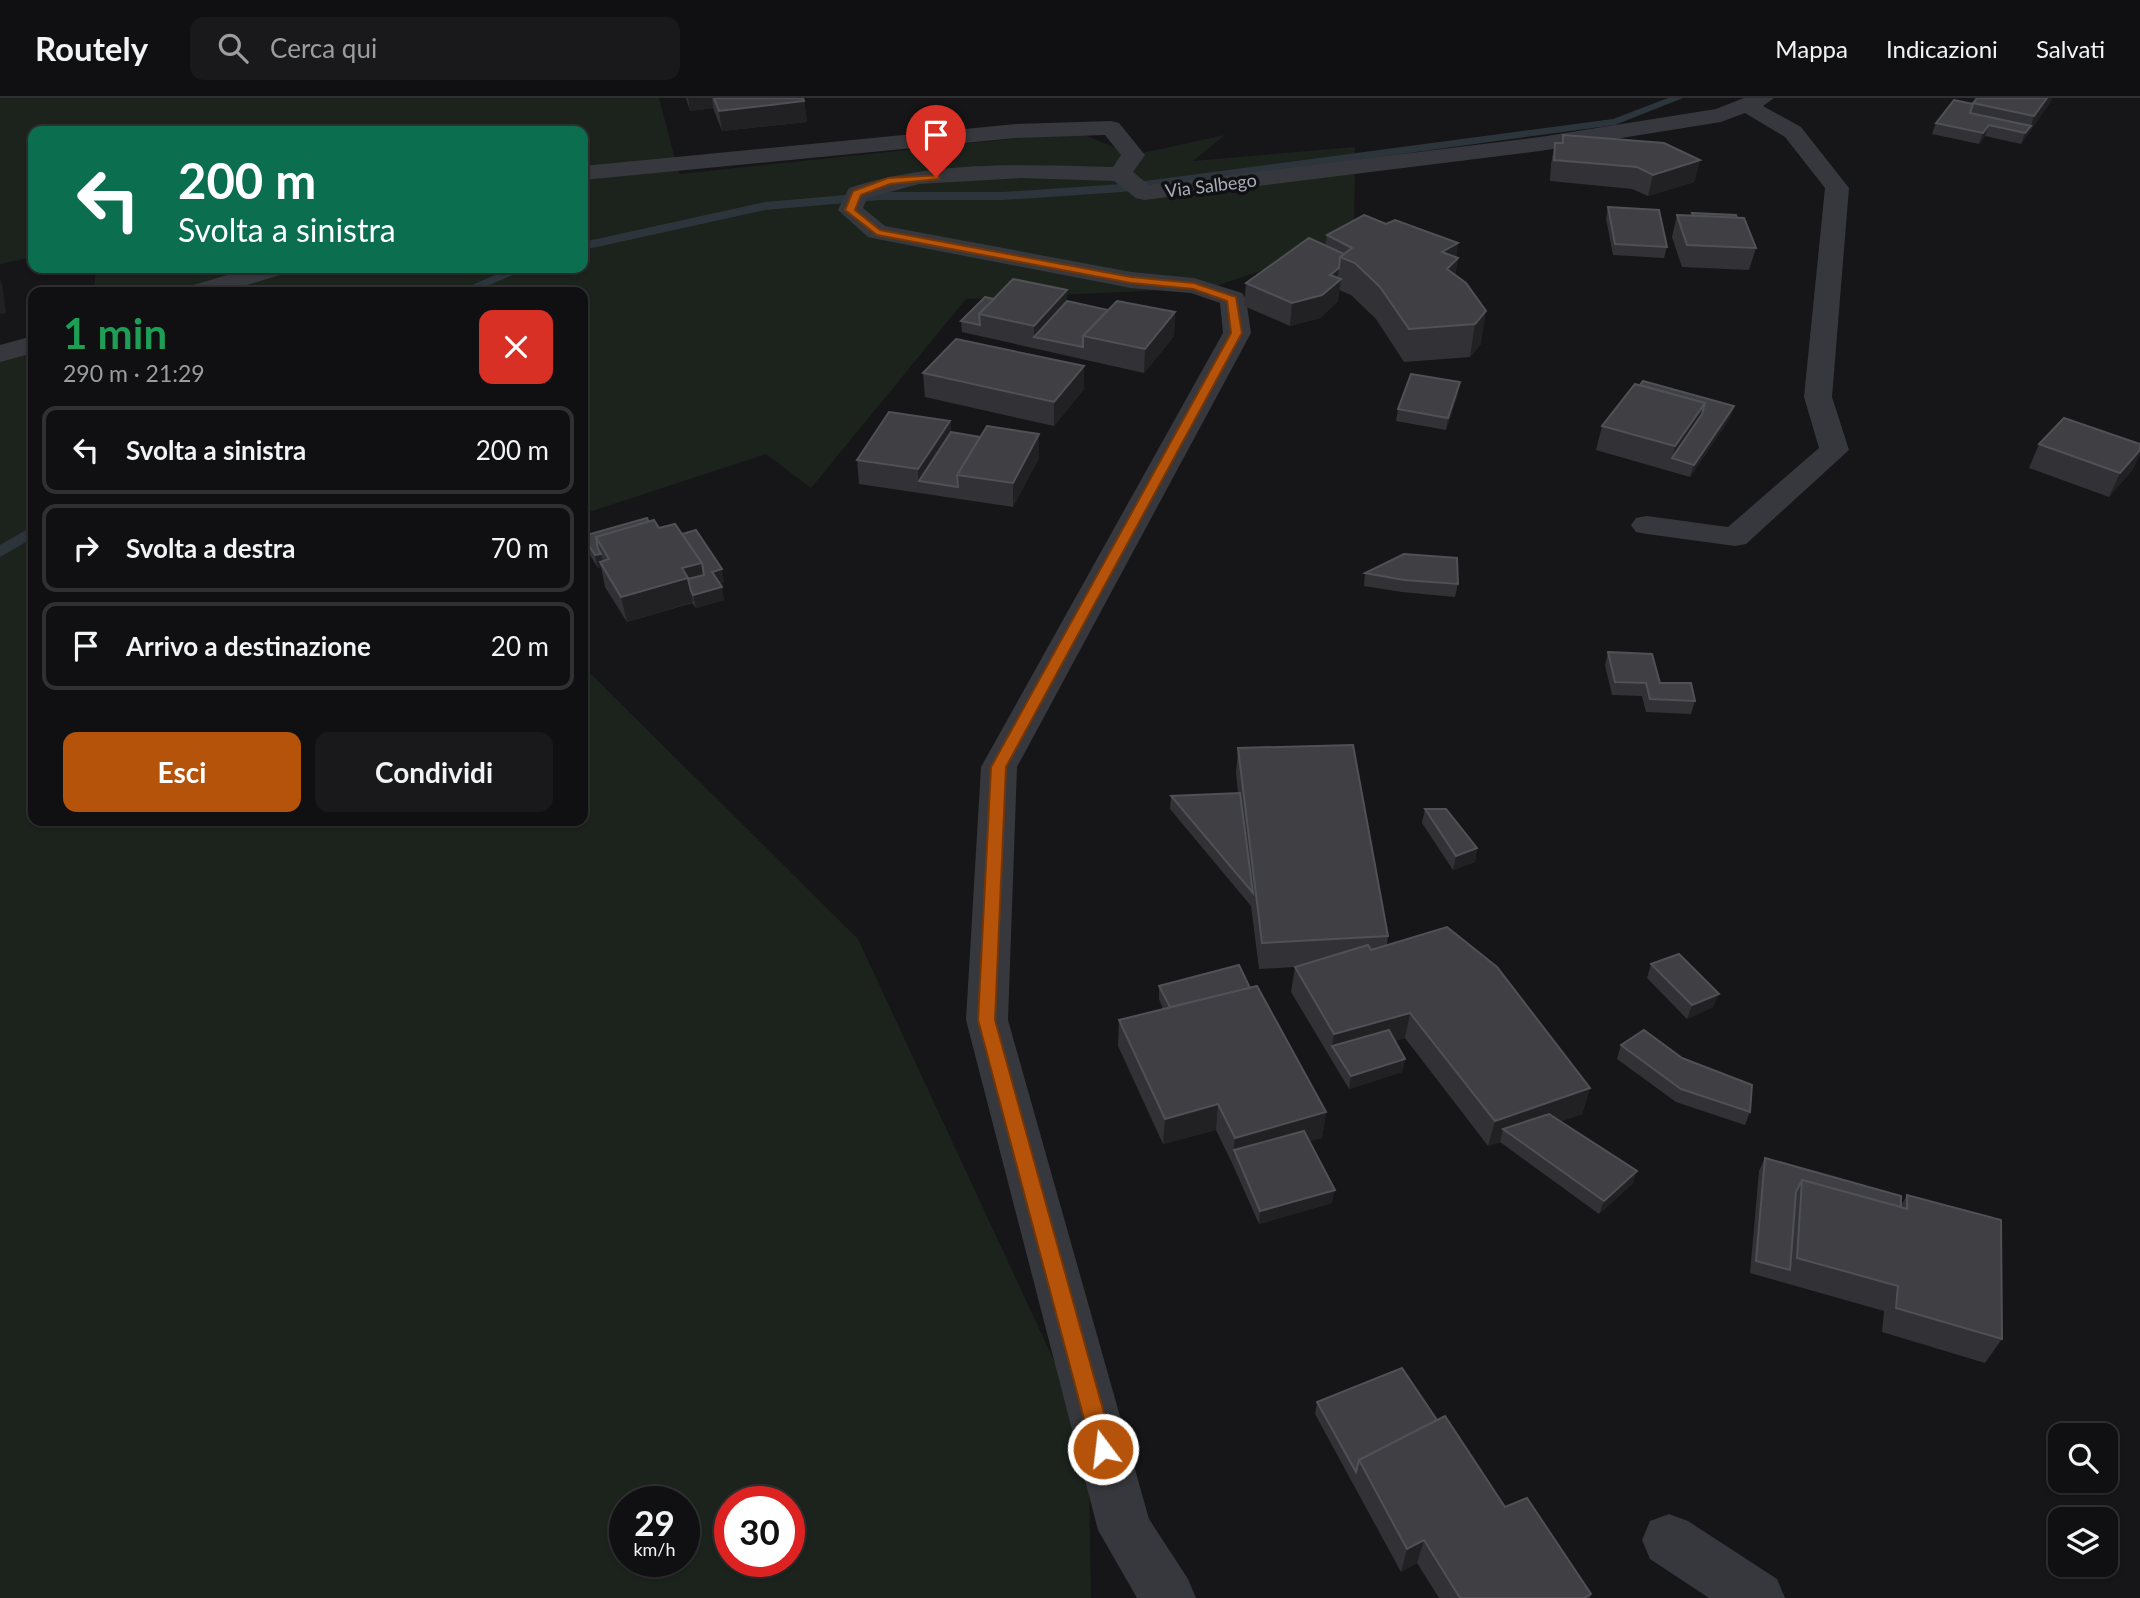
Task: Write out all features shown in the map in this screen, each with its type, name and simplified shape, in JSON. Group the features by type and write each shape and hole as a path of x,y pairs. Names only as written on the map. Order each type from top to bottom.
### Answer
{"street":[{"name":"Via Salbego","path":"1120,174 1144,193 1540,144 1721,115 1755,102"},
{"path":"1647,525 1735,537 1834,450 1818,397 1838,188 1793,132 1755,102"},
{"path":"588,173 1016,131 1111,128 1133,155 1120,174 984,173 888,181 853,202 877,232 1131,280 1194,286 1233,299 1237,333 999,767 987,1020 1125,1530 1168,1598"},
{"path":"215,287 262,273"},
{"path":"0,355 28,346"},
{"path":"1669,1540 1757,1598"}],"shaded area":[{"path":"0,98 659,98 679,174 1077,132 1133,155 1225,135 1193,161 1355,147 1354,239 1210,288 966,299 811,488 766,454 588,512 588,287 94,287 96,273 588,273 588,126 28,126 28,258 0,264"},
{"path":"28,348 28,826 588,826 588,671 858,939 1088,1434 1091,1598 0,1598 0,356"}],"building":[{"path":"714,98 803,98 804,101 719,111"},
{"path":"1977,98 2047,98 2034,116 1973,103"},
{"path":"1954,100 1973,104 1970,113 2031,126 2025,133 1989,125 1983,133 1936,123"},
{"path":"1563,135 1664,143 1700,160 1653,175 1637,167 1554,160 1555,143 1563,143"},
{"path":"1608,207 1659,210 1667,247 1615,244"},
{"path":"1692,213 1736,215 1737,218 1693,216"},
{"path":"1364,215 1386,224 1395,220 1458,243 1442,252 1458,258 1447,269 1466,283 1486,311 1475,324 1409,329 1380,287 1355,263 1340,257 1352,248 1327,235"},
{"path":"1677,215 1744,218 1756,248 1687,245"},
{"path":"1309,238 1344,254 1340,257 1339,268 1330,275 1341,279 1322,295 1292,303 1246,283"},
{"path":"1013,279 1067,290 1034,326 979,314"},
{"path":"985,297 994,299 979,314 980,325 961,321"},
{"path":"1067,301 1108,310 1083,336 1083,347 1034,337"},
{"path":"1117,301 1175,312 1145,349 1083,336"},
{"path":"956,339 1084,366 1054,402 923,373"},
{"path":"1411,374 1460,382 1448,418 1398,409"},
{"path":"1643,381 1734,406 1694,465 1672,458 1702,414 1705,403 1640,385"},
{"path":"1635,384 1705,403 1675,446 1602,426"},
{"path":"889,412 950,421 918,469 857,460"},
{"path":"2064,418 2140,444 2140,450 2120,473 2039,444"},
{"path":"987,426 1039,434 1013,483 957,475"},
{"path":"951,432 980,437 957,475 958,487 919,481"},
{"path":"647,518 649,522 596,537 601,554 595,555 588,544 588,535"},
{"path":"654,520 659,528 675,524 702,563 682,568 688,578 621,597 600,562 609,559 596,537"},
{"path":"696,530 722,569 712,572 722,587 693,595 688,579 704,575 702,563 682,534"},
{"path":"1404,554 1457,558 1458,584 1404,580 1365,573"},
{"path":"1608,652 1652,654 1660,683 1691,683 1695,701 1650,699 1646,683 1615,682"},
{"path":"1353,745 1388,936 1262,943 1238,748"},
{"path":"1240,793 1253,893 1171,796"},
{"path":"1425,809 1446,809 1477,848 1456,856"},
{"path":"1447,927 1497,967 1590,1088 1495,1121 1410,1013 1334,1034 1295,967 1368,945 1371,950"},
{"path":"1679,954 1719,994 1692,1005 1651,964"},
{"path":"1239,965 1250,988 1170,1007 1159,986"},
{"path":"1257,986 1326,1112 1235,1138 1218,1104 1165,1119 1119,1020"},
{"path":"1389,1030 1405,1059 1351,1076 1332,1046"},
{"path":"1644,1030 1682,1058 1752,1085 1750,1112 1681,1089 1621,1045"},
{"path":"1549,1114 1637,1171 1604,1201 1503,1129"},
{"path":"1304,1131 1335,1190 1260,1211 1234,1150"},
{"path":"1765,1158 1901,1196 1901,1207 1802,1180 1796,1192 1790,1270 1756,1261"},
{"path":"1802,1180 1907,1209 1907,1195 2001,1220 2002,1339 1896,1308 1898,1286 1797,1258"},
{"path":"1402,1368 1437,1420 1359,1460 1356,1472 1317,1402"},
{"path":"1445,1416 1505,1507 1527,1498 1591,1594 1584,1598 1460,1598 1424,1540 1407,1549 1359,1460"}],"waterway":[{"path":"588,245 765,206 880,196 1003,196 1122,188 1615,122 1678,98"},
{"path":"475,287 510,273"},
{"path":"0,552 28,534"}],"route":[{"path":"936,177 888,181 857,193 850,210 877,232 1131,280 1194,286 1233,299 1237,333 999,767 987,1020 1103,1449"}]}
